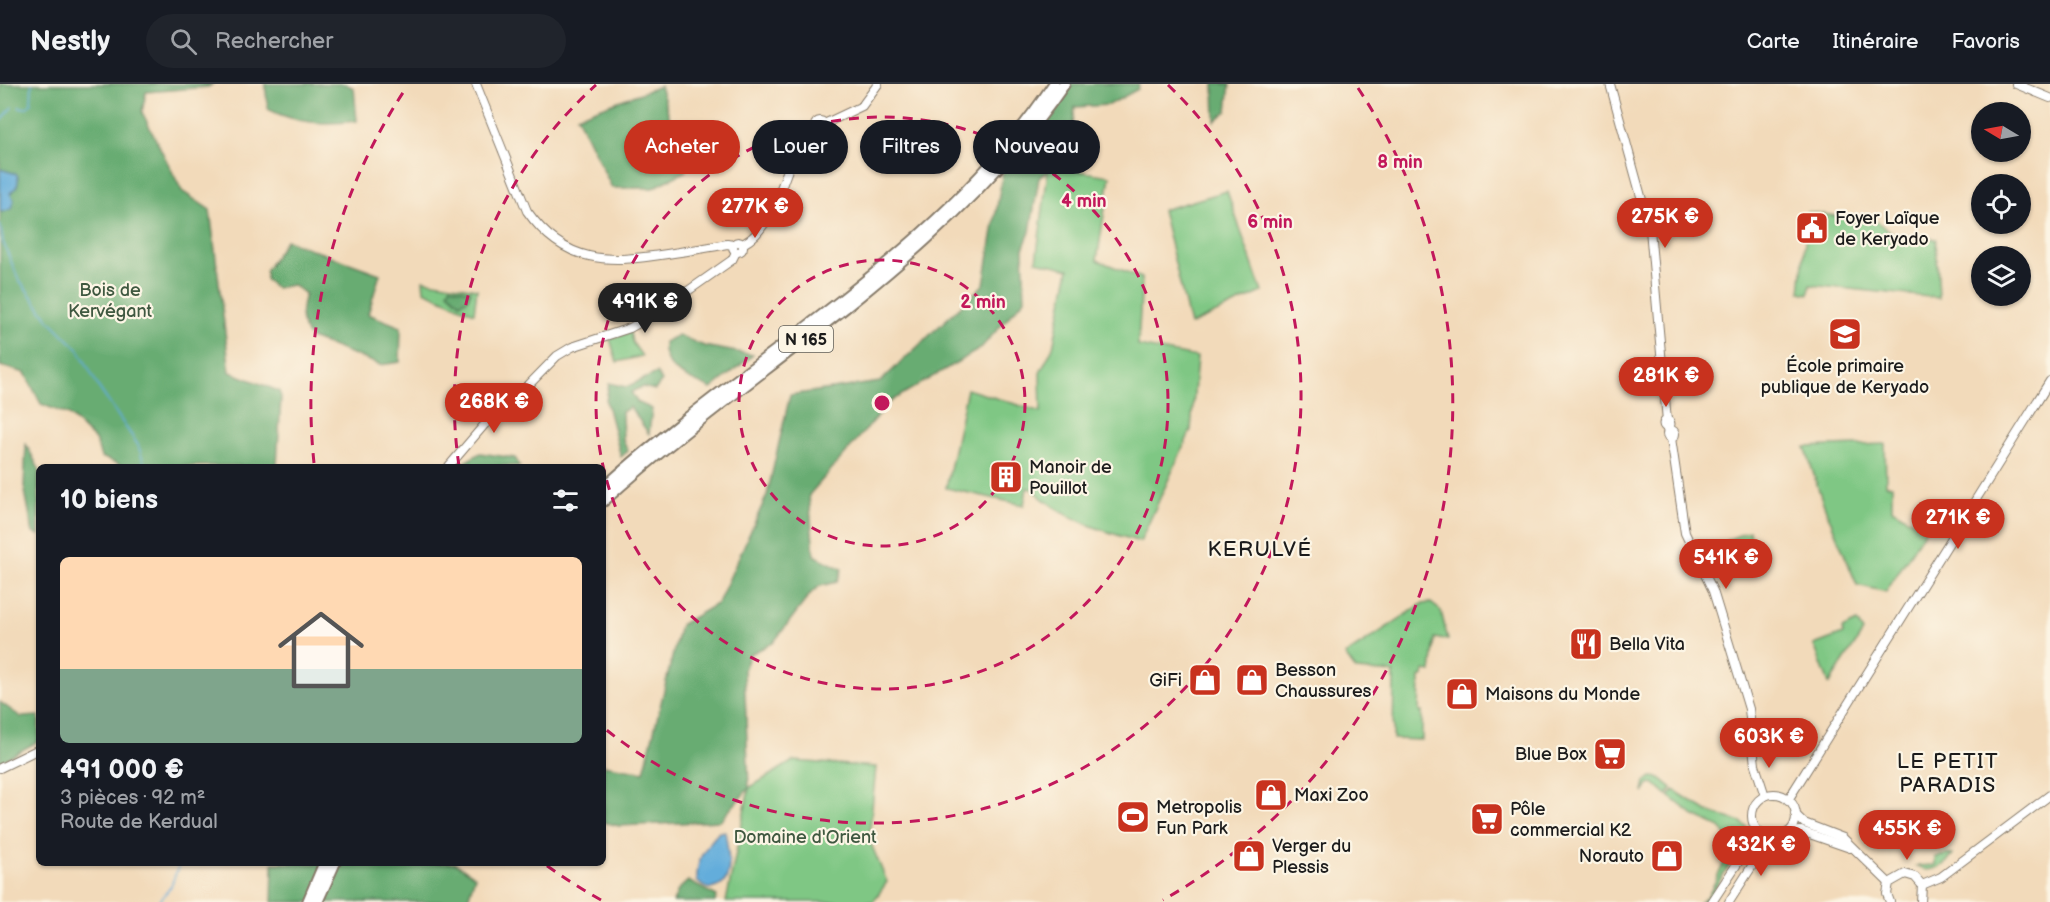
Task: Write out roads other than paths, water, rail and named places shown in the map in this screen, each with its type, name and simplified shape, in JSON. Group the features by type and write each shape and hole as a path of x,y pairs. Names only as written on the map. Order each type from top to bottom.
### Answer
{"highway":[{"name":"N 165","path":"606,486 676,428 857,288 926,228 993,161 1054,84"},
{"name":"N 165","path":"606,498 674,441 910,256 955,214 999,167 1064,84"},
{"path":"308,902 324,866"},
{"path":"317,902 333,866"}],"street":[{"path":"476,84 527,211 540,226 565,247 590,258 617,261 727,244 734,248"},
{"path":"451,464 485,424 507,407 557,356 572,347 630,328 656,314 732,260 734,248 738,242 743,244 762,225 777,201 803,139 815,129 822,131 825,124 862,106 878,84"},
{"path":"1610,84 1650,230 1669,429 1685,533 1713,591 1749,709 1755,765 1765,796"},
{"path":"2016,84 2050,98"},
{"path":"1788,800 2050,381"},
{"path":"0,768 36,750"},
{"path":"1796,814 1794,824 1780,837 1770,838 1758,832 1753,823 1753,811 1765,796 1777,795 1788,800 1804,823 1843,838 1889,883"},
{"path":"1922,885 1941,877 2050,795"},
{"path":"1788,832 1801,831 1857,851"},
{"path":"1712,902 1758,832"},
{"path":"1729,902 1770,838"},
{"path":"1889,883 1905,874 1915,877 1922,885 1924,896 1921,902"},
{"path":"1889,883 1887,894 1890,902"}],"water":[{"path":"0,169 17,174 18,180 16,187 10,193 14,200 11,209 3,212 0,211"},
{"path":"725,831 729,864 726,880 714,888 707,888 697,881 698,866 706,848 719,832"}],"waterway":[{"path":"19,107 26,108 31,104 32,84"},
{"path":"0,123 12,107"},
{"path":"0,224 3,242 18,278 48,319 79,350 99,388 138,445 144,464"},
{"path":"159,902 171,886 178,866"}],"place":[{"name":"Foyer Laïque de Keryado","path":"1812,228"},
{"name":"École primaire publique de Keryado","path":"1845,334"},
{"name":"Manoir de Pouillot","path":"1006,477"},
{"name":"Bella Vita","path":"1586,644"},
{"name":"GiFi","path":"1205,680"},
{"name":"Besson Chaussures","path":"1252,680"},
{"name":"Maisons du Monde","path":"1462,694"},
{"name":"Blue Box","path":"1610,754"},
{"name":"Maxi Zoo","path":"1271,795"},
{"name":"Metropolis Fun Park","path":"1133,817"},
{"name":"Pôle commercial K2","path":"1487,819"},
{"name":"Verger du Plessis","path":"1249,856"},
{"name":"Norauto","path":"1667,856"}],"district":[{"name":"KERULVÉ","path":"1260,549"},
{"name":"LE PETIT PARADIS","path":"1948,773"}],"park label":[{"name":"Bois de Kervégant","path":"110,300"},
{"name":"Domaine d'Orient","path":"805,837"}]}
